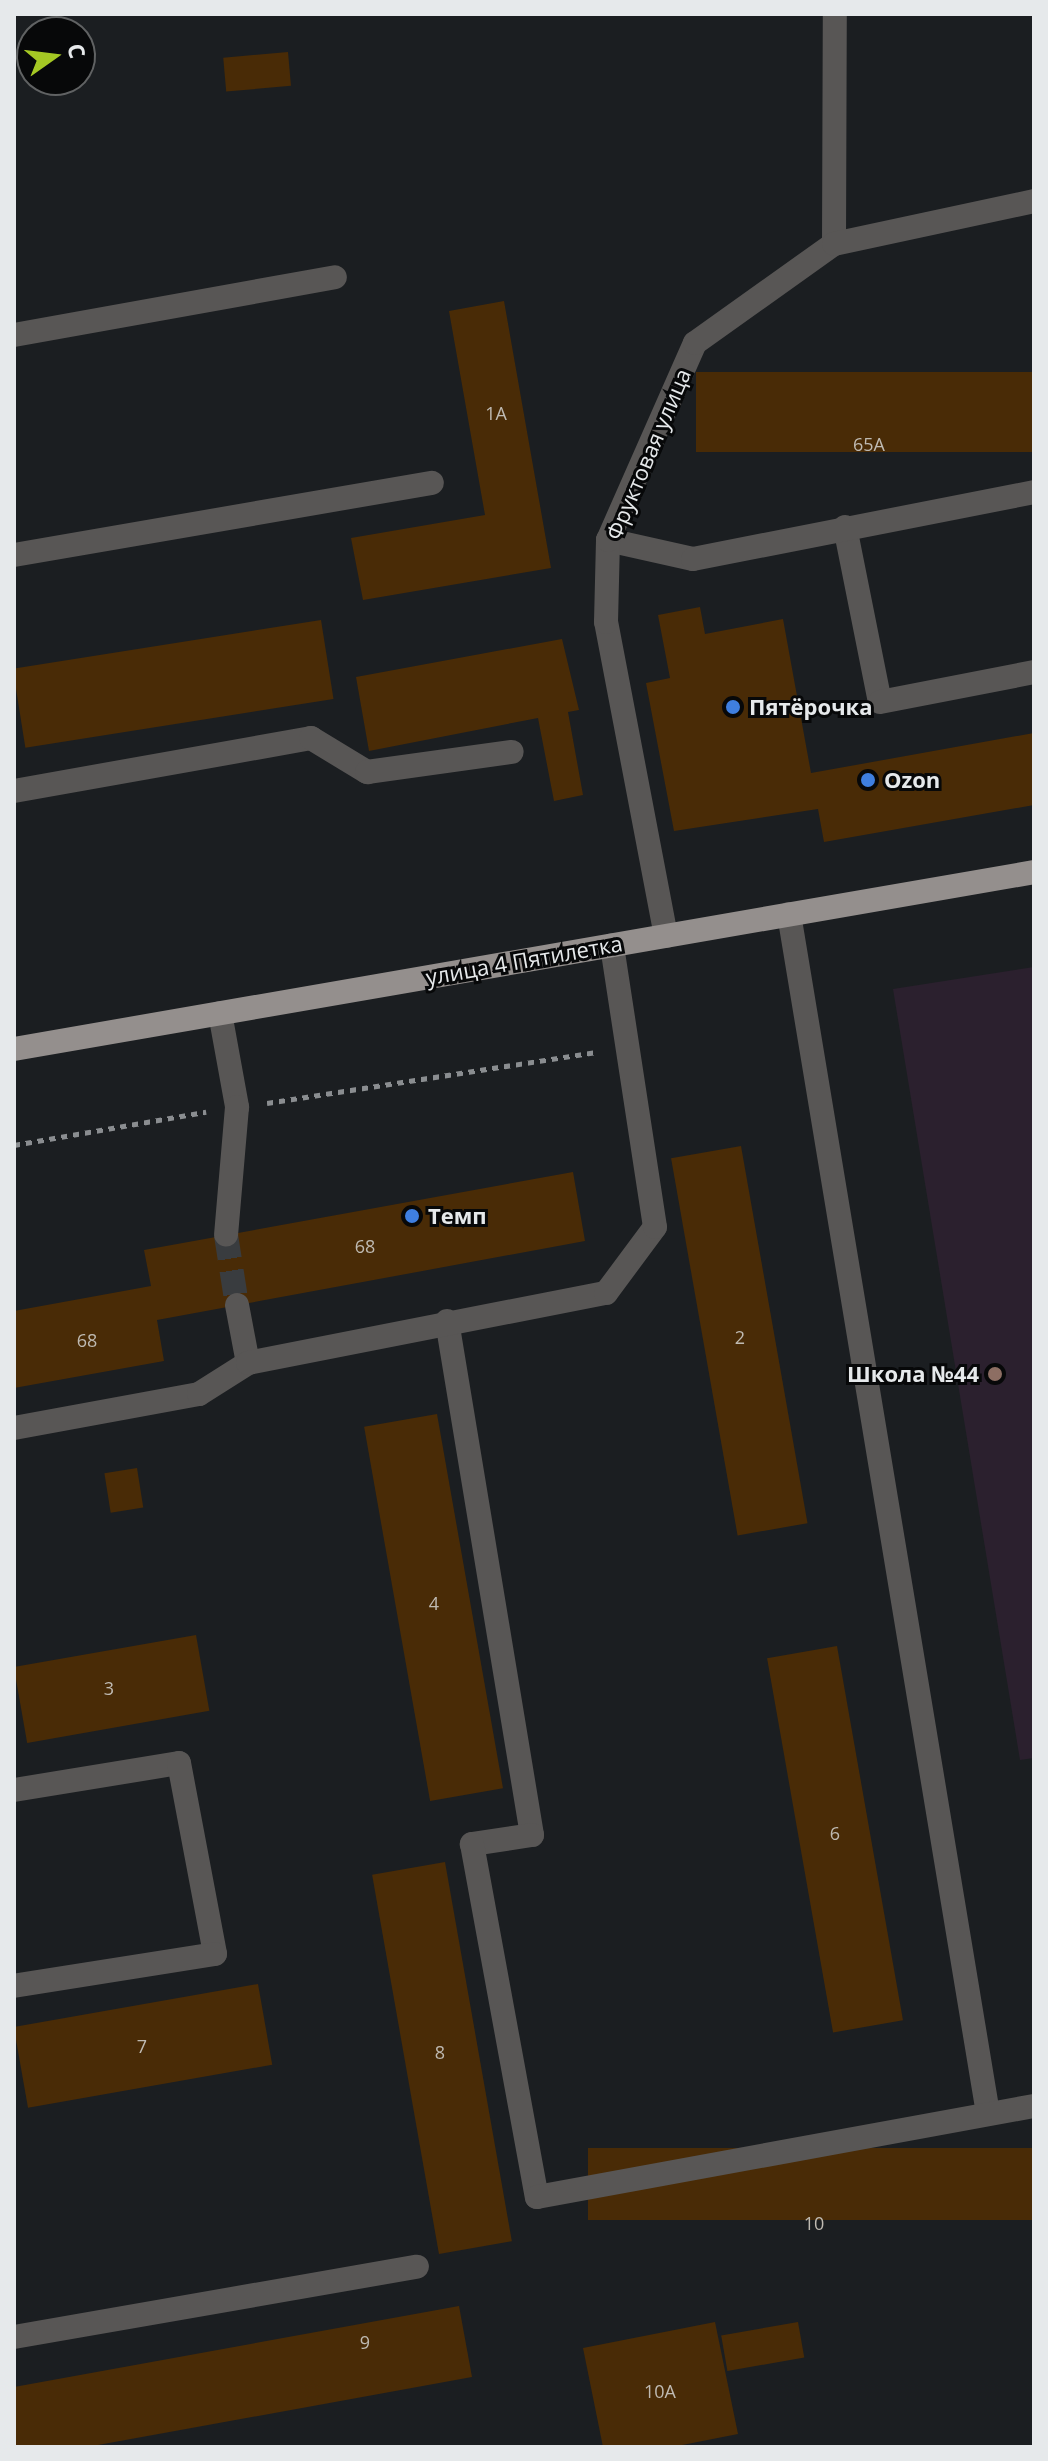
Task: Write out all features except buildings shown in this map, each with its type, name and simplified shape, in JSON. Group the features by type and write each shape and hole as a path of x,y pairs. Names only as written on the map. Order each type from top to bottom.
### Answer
{"main road":[{"name":"улица 4 Пятилетка","path":"14,1049 1034,872"}],"street":[{"path":"834,244 835,14"},
{"name":"Фруктовая улица","path":"666,936 606,622 608,540 695,343 834,244 1034,201"},
{"path":"14,335 335,277"},
{"path":"14,555 432,483"},
{"path":"608,540 693,559 1034,492"},
{"path":"845,527 880,702 1034,672"},
{"path":"14,791 311,738 367,772 512,752"},
{"path":"789,914 988,2114"},
{"path":"14,1428 199,1394 248,1363 447,1321 606,1293 655,1227 612,945"},
{"path":"220,1013 237,1107 226,1235"},
{"path":"237,1305 248,1363"},
{"path":"447,1321 532,1835 472,1844 537,2197 1034,2106"},
{"path":"14,1790 179,1763 215,1954 14,1986"},
{"path":"14,2337 417,2267"}],"path":[{"path":"14,1145 627,1047"}],"shaded area":[{"name":"Школа №44","path":"1034,967 1034,1758 1020,1760 893,989"}],"tunnel":[{"path":"226,1235 237,1305"}],"place":[{"name":"Пятёрочка","path":"733,707"},
{"name":"Ozon","path":"868,780"},
{"name":"Темп","path":"412,1216"},
{"name":"Школа №44","path":"995,1374"}]}
